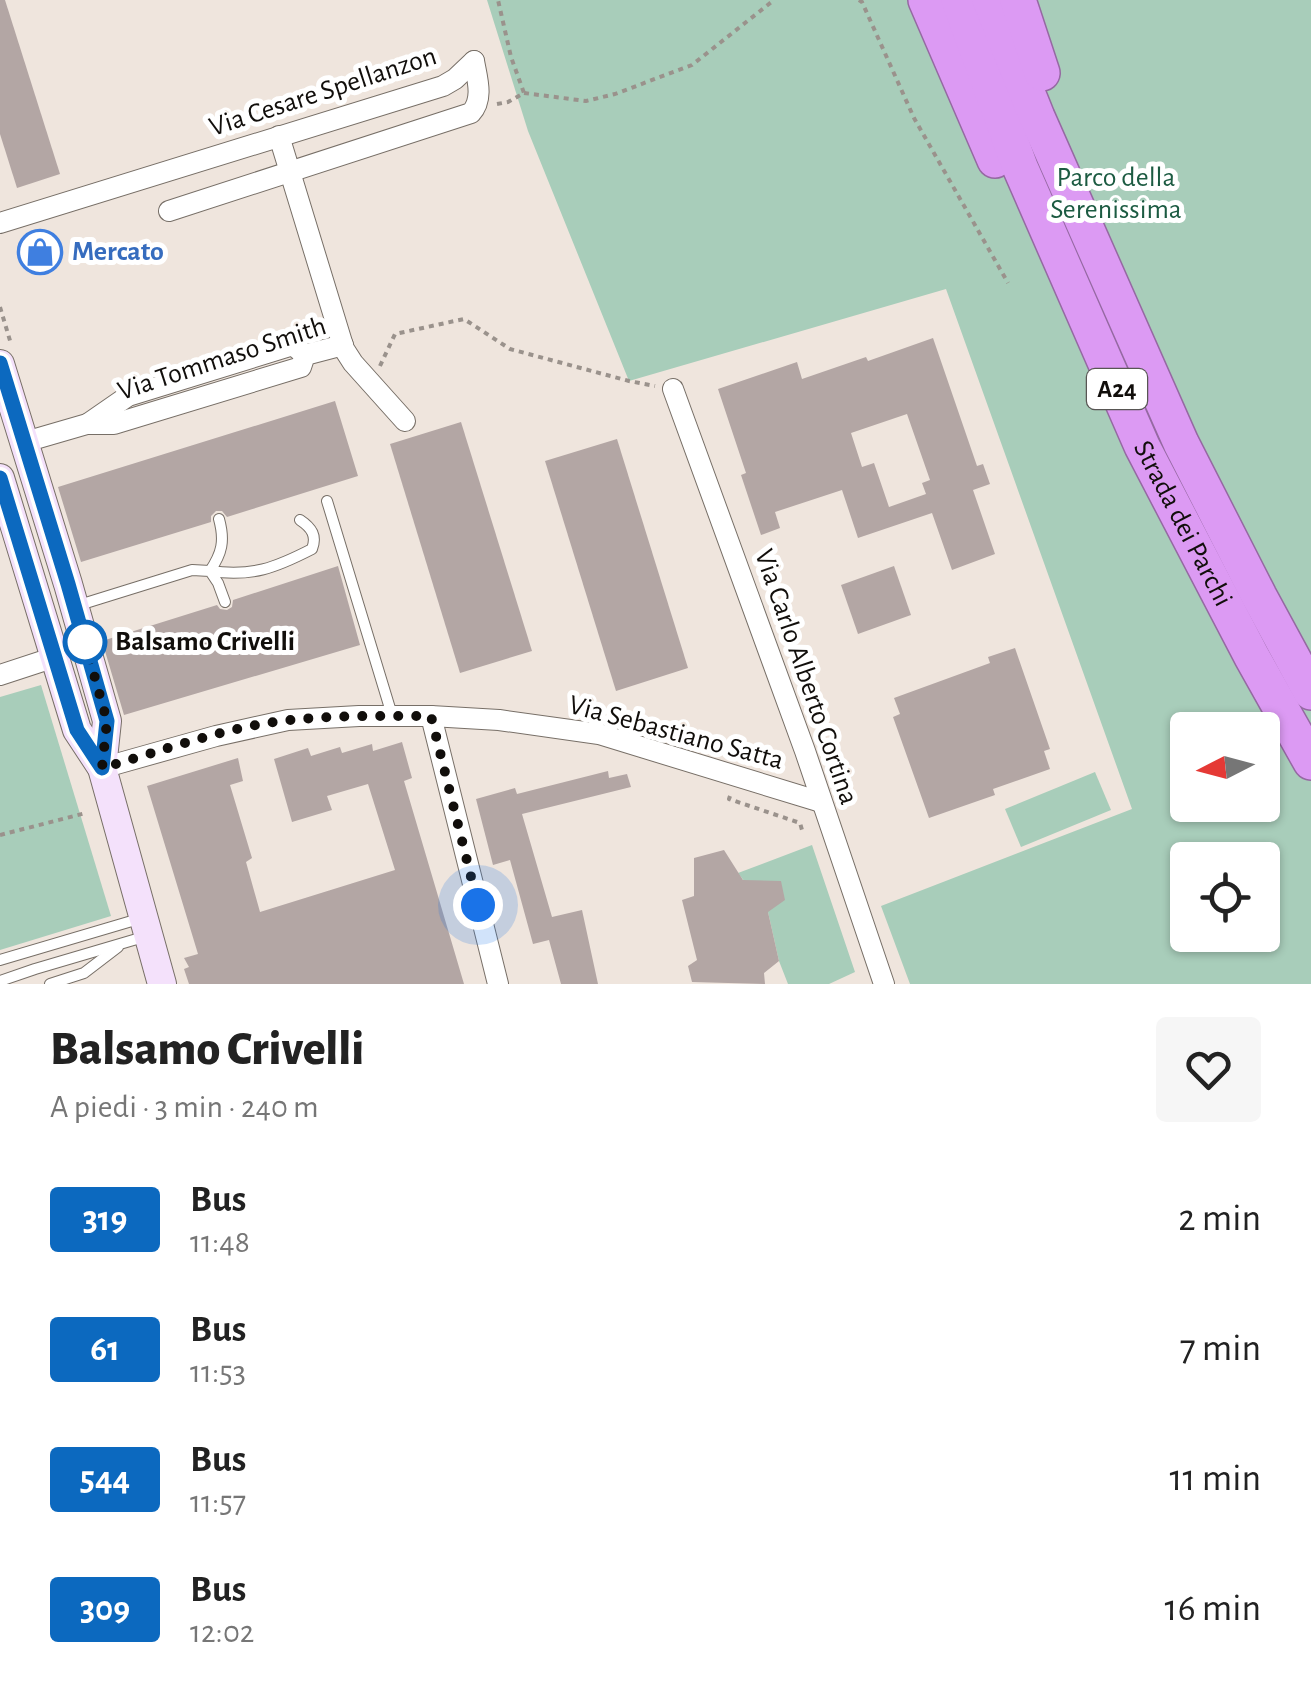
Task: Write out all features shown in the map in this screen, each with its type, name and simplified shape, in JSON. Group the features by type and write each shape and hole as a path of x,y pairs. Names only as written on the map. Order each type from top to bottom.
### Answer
{"highway":[{"path":"926,0 1067,318 1142,446"},
{"name":"Strada dei Parchi","path":"960,0 1020,167 1142,446 1311,762"},
{"name":"Strada dei Parchi","path":"990,0 1037,117 1181,442 1311,692"},
{"path":"1018,0 1115,292"}],"street":[{"name":"Via Cesare Spellanzon","path":"0,223 444,86 474,61 479,90 477,106"},
{"path":"169,211 467,115 477,106"},
{"path":"279,136 343,345"},
{"name":"Via Tommaso Smith","path":"25,442 87,424 114,424 301,367 306,355 343,345 350,360 404,421"},
{"path":"0,364 107,721 102,768 138,932 162,984"},
{"name":"Via Carlo Alberto Cortina","path":"673,389 884,984"},
{"path":"0,478 77,730 102,768"},
{"path":"0,675 55,657"},
{"path":"431,716 498,984"},
{"name":"Via Sebastiano Satta","path":"102,768 278,722 324,717 431,716 499,720 599,734 821,802"}],"lane":[{"path":"327,501 392,716"},
{"path":"210,571 221,553 223,534 219,519"},
{"path":"75,607 192,570 236,574 265,570 312,550 315,540 310,527 300,520"},
{"path":"210,571 225,602"},
{"path":"1258,596 1311,666"},
{"path":"0,960 138,932"},
{"path":"0,982 138,932"},
{"path":"50,984 84,972 138,932"}],"path":[{"path":"498,0 524,93"},
{"path":"477,106 508,102 524,93 586,101 615,94 692,65 774,0"},
{"path":"859,0 914,118 1008,284"},
{"path":"372,384 395,334 464,319 510,349 673,389"},
{"path":"744,755 760,753"},
{"path":"730,796 729,799 800,822 804,829"},
{"path":"0,835 86,813"}],"green space":[{"name":"Parco della Serenissima","path":"487,0 1311,0 1311,984 910,984 881,906 1132,809 946,289 629,381 528,131"},
{"path":"41,685 111,916 0,950 0,697"},
{"path":"1095,772 1111,810 1021,847 1005,809"},
{"path":"812,845 855,972 829,984 788,984 768,912 738,873"}],"building":[{"path":"0,0 5,0 60,174 17,188 0,134"},
{"path":"933,338 977,466 983,464 990,484 973,490 995,554 952,570 932,513 858,538 842,490 775,512 780,528 761,535 741,475 746,473 718,389 797,362 802,379 866,357 868,361","holes":["907,414 930,480 922,483 926,494 889,507 874,463 862,467 851,433"]},
{"path":"335,401 358,476 227,517 216,511 211,522 81,562 58,487"},
{"path":"461,422 532,651 460,673 390,444"},
{"path":"617,439 688,668 616,691 545,461"},
{"path":"338,566 360,645 124,715 102,641 217,605 227,610 233,600"},
{"path":"894,566 911,615 858,634 841,585"},
{"path":"1015,648 1050,749 1044,751 1050,769 993,789 995,795 929,818 893,717 900,714 894,698 990,663 988,657"},
{"path":"402,742 412,778 404,781 464,984 189,984 184,969 189,967 184,958 198,954 147,786 238,758 243,781 230,785 252,858 246,862 260,912 395,870 368,784 327,796 332,810 292,822 274,759 308,748 311,756 340,747 342,753 372,744 373,751"},
{"path":"608,771 609,778 627,774 631,787 522,814 552,917 582,910 598,984 561,984 549,940 533,944 510,860 493,865 476,799 515,788 517,794"},
{"path":"724,850 743,880 781,881 785,900 768,912 779,961 764,973 765,984 692,982 688,966 697,960 682,900 694,896 694,858"}],"bus line":[{"name":"319","path":"0,363 107,721 102,768 77,730 0,478"}],"place":[{"name":"Mercato","path":"40,252"},
{"name":"Balsamo Crivelli","path":"85,642"}],"route":[{"path":"85,642 107,721 102,768 288,720 431,716 478,905"}]}
